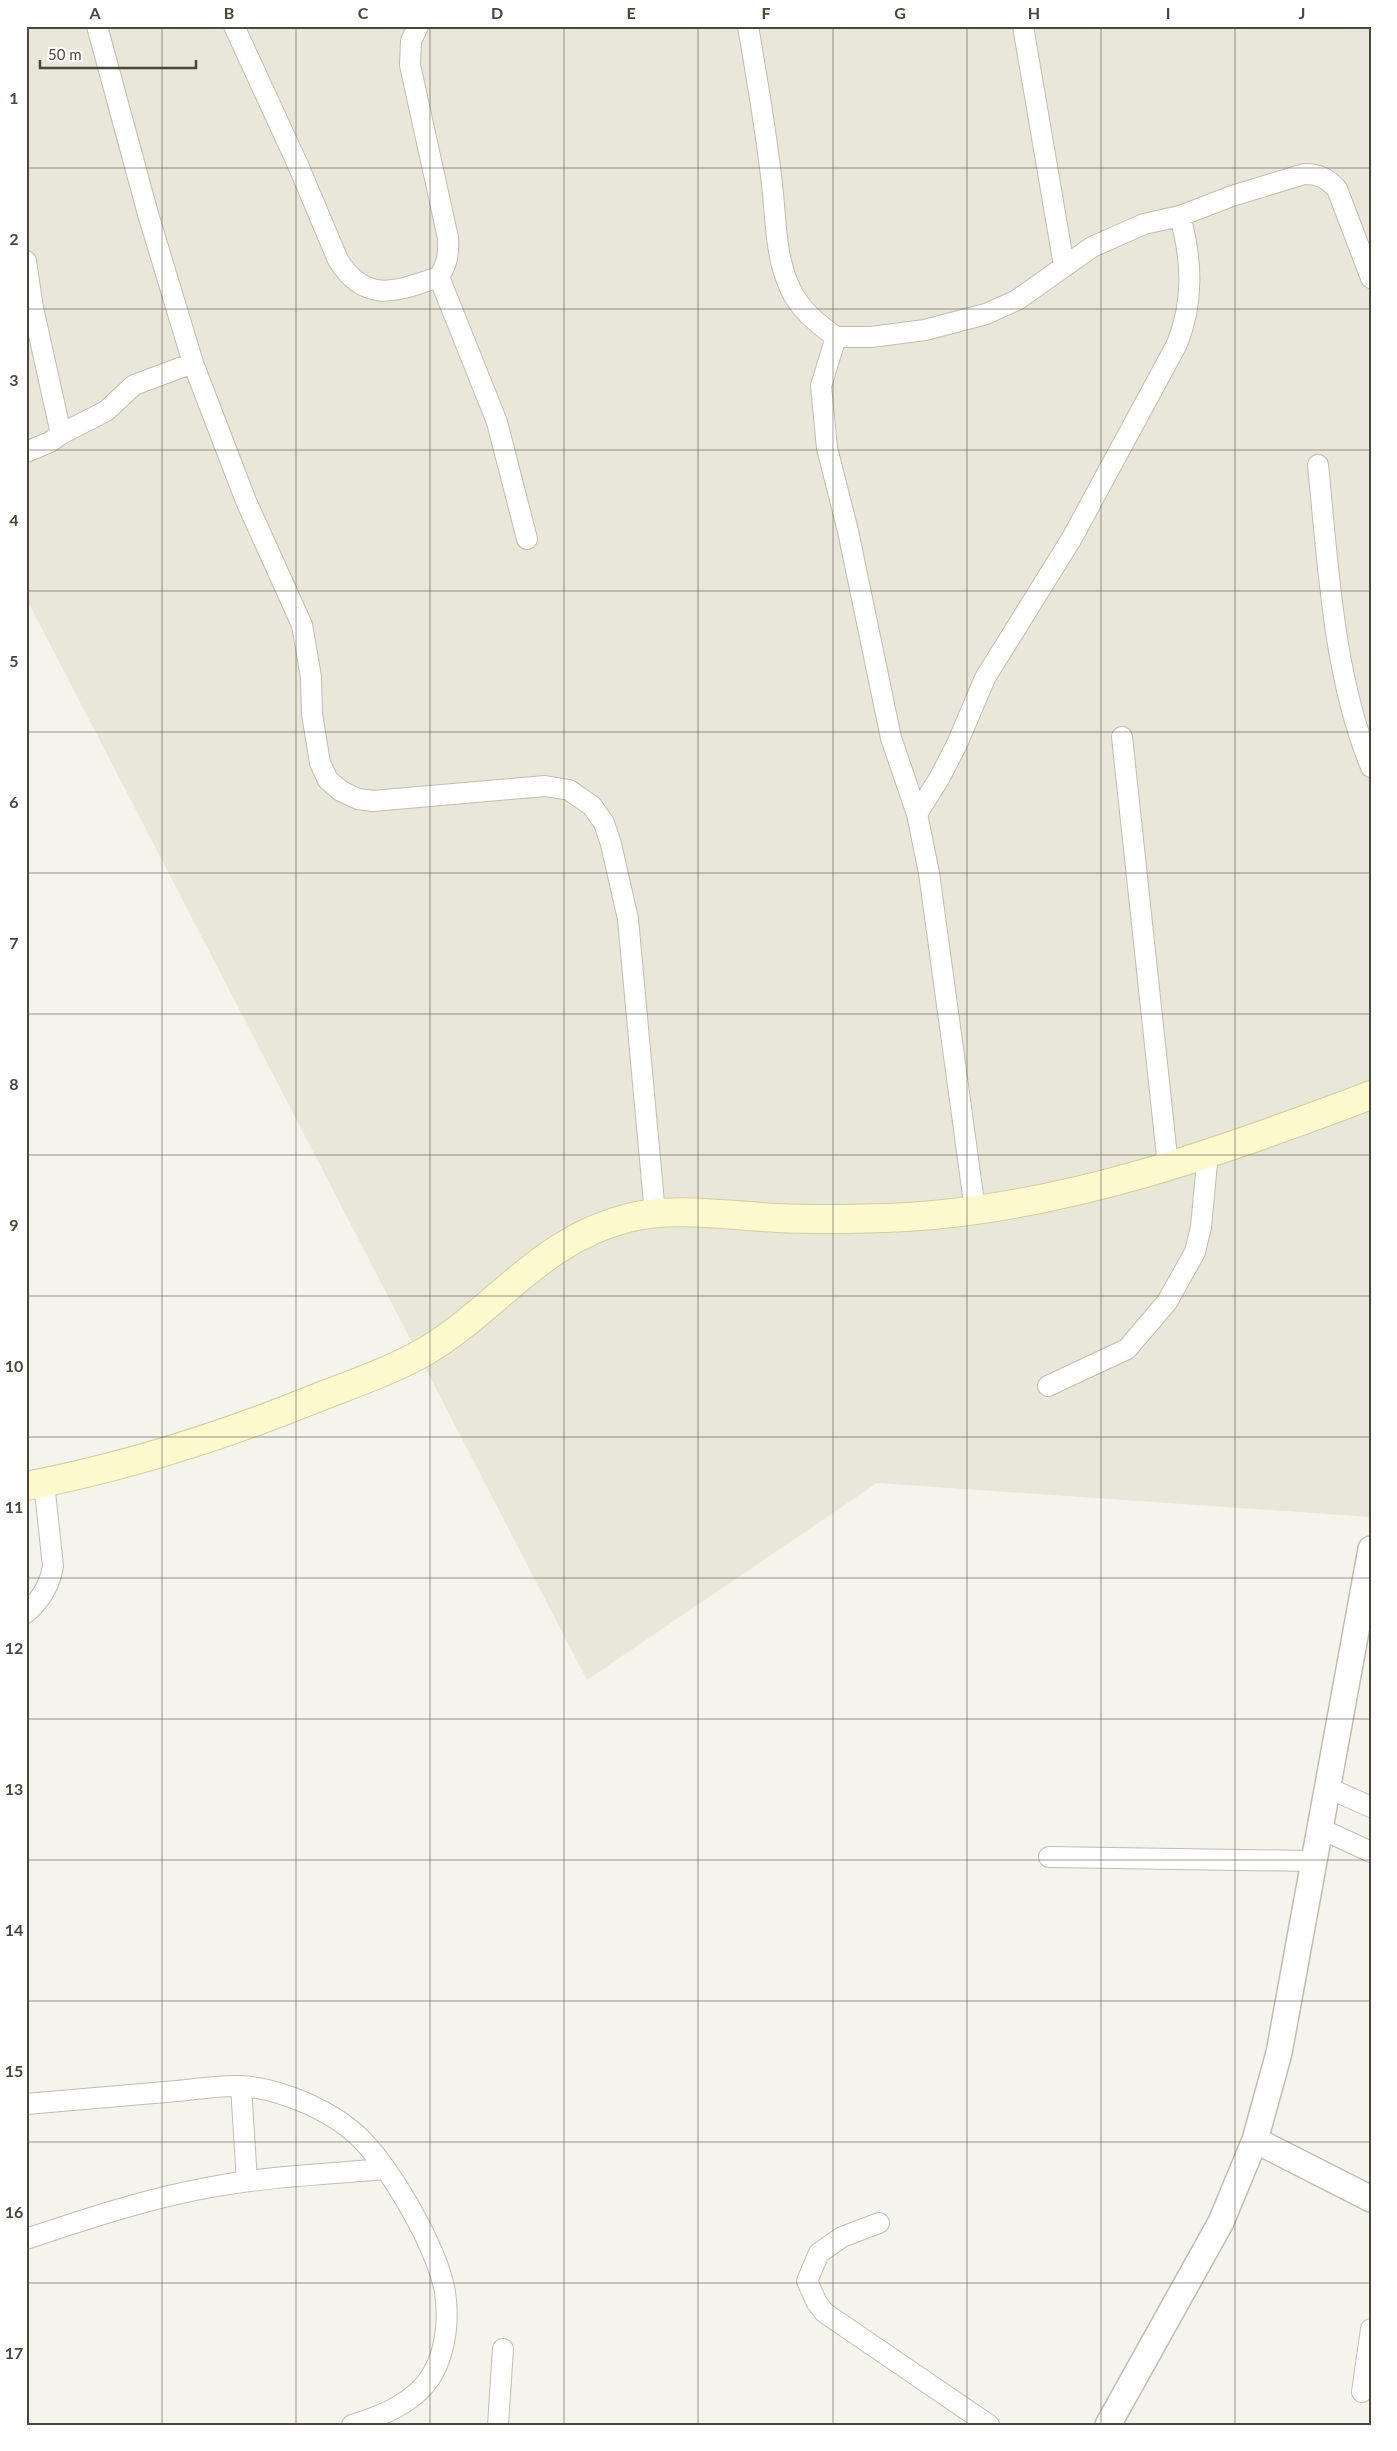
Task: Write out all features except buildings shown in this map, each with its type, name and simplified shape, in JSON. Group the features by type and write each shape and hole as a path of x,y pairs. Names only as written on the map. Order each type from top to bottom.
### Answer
{"main road":[{"path":"35,1484 110,1469 216,1437 400,1365 451,1334 555,1249 578,1236 610,1223 631,1217 655,1214 702,1213 830,1219 908,1217 975,1210 1097,1188 1168,1166 1371,1096"}],"street":[{"path":"98,26 148,214 193,363 246,501 302,625 311,677 312,714 320,763 328,780 341,791 358,799 373,801 545,786 569,790 592,806 604,823 611,844 628,919 655,1214"},
{"path":"234,26 298,165 328,240 346,273 372,290 394,292 439,277 446,264 449,252 448,238 410,66 411,41 418,26"},
{"path":"748,26 772,183 778,245 786,280 795,298 805,310 836,337 871,337 925,330 986,314 1017,300 1092,247 1144,224 1180,216 1304,174 1321,176 1329,180 1337,189 1371,278"},
{"path":"1023,26 1064,266"},
{"path":"917,814 940,777 957,744 985,678 1072,538 1177,344 1186,319 1189,299 1186,238 1180,216"},
{"path":"26,261 33,308 60,434"},
{"path":"439,277 497,422 527,539"},
{"path":"836,337 821,386 827,448 848,531 891,738 917,814 931,893 975,1210"},
{"path":"26,452 50,442 60,434 106,411 134,385 193,363"},
{"path":"1318,465 1343,675 1356,727 1371,767"},
{"path":"1122,737 1168,1166"},
{"path":"1048,1386 1127,1349 1166,1302 1195,1252 1201,1226 1208,1152"},
{"path":"26,1613 36,1604 44,1591 51,1578 53,1566 35,1484"},
{"path":"1108,2425 1217,2229 1255,2140 1279,2053 1301,1942 1312,1861 1371,1549"},
{"path":"1326,1787 1371,1807"},
{"path":"1319,1828 1371,1852"},
{"path":"1049,1857 1312,1861"},
{"path":"26,2104 241,2086 278,2093 307,2104 329,2115 363,2141 407,2204 430,2248 445,2292 444,2345 433,2374 420,2389 399,2407 352,2425"},
{"path":"241,2086 247,2181"},
{"path":"1255,2140 1371,2199"},
{"path":"26,2239 99,2215 172,2195 247,2181 384,2169"},
{"path":"879,2223 842,2237 819,2252 807,2281 817,2303 824,2313 989,2425"},
{"path":"1362,2392 1371,2329"},
{"path":"498,2425 503,2349"}],"shaded area":[{"path":"26,26 1371,26 1371,1517 877,1483 587,1680 26,598"}]}
